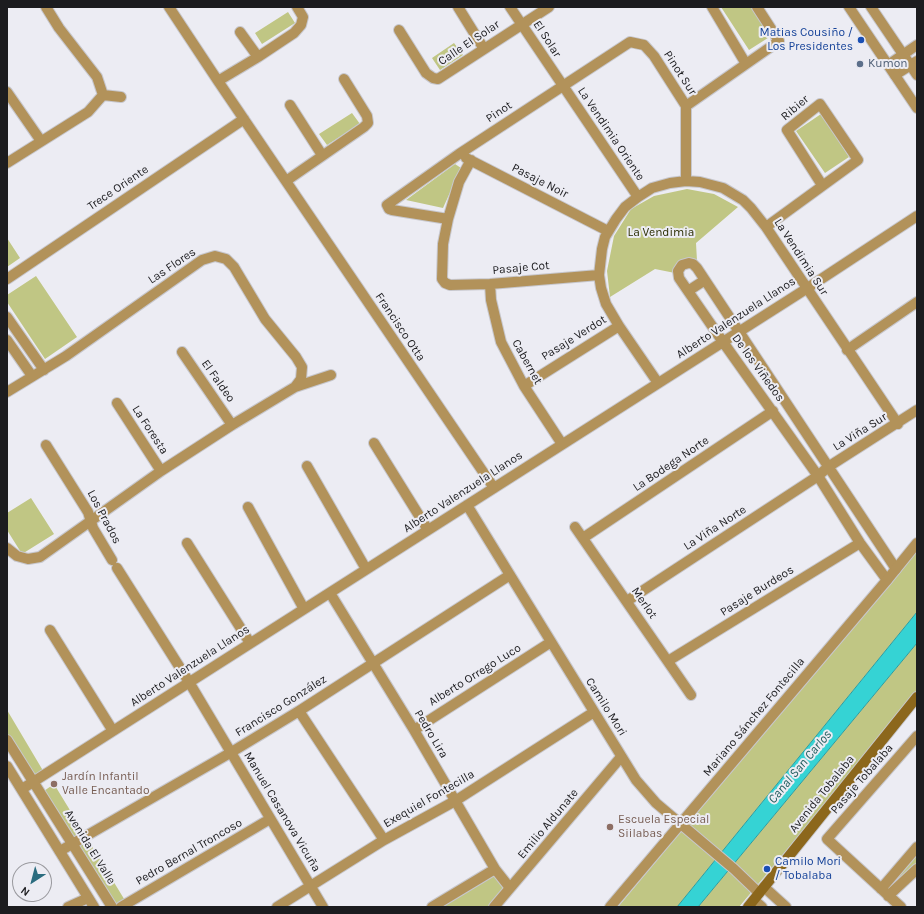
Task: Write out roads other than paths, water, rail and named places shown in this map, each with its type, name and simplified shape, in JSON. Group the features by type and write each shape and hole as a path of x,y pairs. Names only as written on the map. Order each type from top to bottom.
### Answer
{"main road":[{"name":"Avenida Tobalaba","path":"756,897 917,696"}],"street":[{"path":"46,7 59,28 97,77 102,95"},
{"name":"Francisco Otta","path":"170,7 218,81 494,488"},
{"path":"218,81 294,33 301,25 303,17 297,7"},
{"path":"458,7 484,49"},
{"name":"El Solar","path":"510,7 562,86"},
{"name":"Calle El Solar","path":"399,30 426,73 432,78 438,79 549,7"},
{"path":"712,7 746,64"},
{"path":"686,106 779,41 757,7"},
{"path":"849,7 917,108"},
{"path":"871,7 903,55 914,63 917,75"},
{"path":"240,32 258,57"},
{"name":"Pinot","path":"448,219 392,210 387,207 388,203 458,154 630,42"},
{"name":"Pinot Sur","path":"630,42 644,45 654,56 686,106 686,181"},
{"path":"888,65 917,45"},
{"path":"895,75 914,63"},
{"path":"286,180 368,123 367,116 344,79"},
{"name":"La Vendimia Oriente","path":"562,86 638,197"},
{"path":"7,92 41,141"},
{"path":"102,95 121,97"},
{"path":"7,163 88,112 102,95"},
{"name":"Ribier","path":"766,227 858,160 820,104 787,130 822,185"},
{"path":"290,105 322,155"},
{"name":"Trece Oriente","path":"7,279 244,119"},
{"name":"Pasaje Noir","path":"458,154 608,232"},
{"path":"448,219 459,182 471,160"},
{"name":"La Vendimia Sur","path":"658,383 619,326 606,304 599,275 602,249 608,232 620,213 638,197 659,186 686,181 708,183 732,193 751,208 766,227 806,289 898,424"},
{"name":"Alberto Valenzuela Llanos","path":"22,789 739,332 917,216"},
{"name":"Pasaje Cot","path":"448,219 443,244 442,279 445,283 450,285 490,284 599,275"},
{"name":"Las Flores","path":"7,392 66,356 202,260 214,256 226,259 234,267 265,319 296,357 302,367 302,379 295,387"},
{"name":"De los Viñedos","path":"887,580 860,543 818,476 678,276 679,269 682,265 689,262 693,264 705,280 896,569"},
{"path":"688,291 705,280"},
{"name":"Cabernet","path":"490,284 491,300 501,342 524,386 562,444"},
{"path":"848,350 917,303"},
{"path":"7,317 44,370"},
{"name":"Pasaje Verdot","path":"524,386 619,326"},
{"path":"7,340 32,376"},
{"name":"El Faldeo","path":"182,352 232,425"},
{"path":"7,548 17,556 28,559 40,557 161,471 232,425 295,387 331,375"},
{"name":"La Foresta","path":"117,403 161,471"},
{"name":"La Viña Sur","path":"818,476 828,467 898,424 917,410"},
{"name":"La Bodega Norte","path":"583,538 772,411"},
{"path":"374,443 428,530"},
{"name":"Los Prados","path":"46,445 88,512 93,528 115,564"},
{"path":"307,466 366,569"},
{"name":"La Viña Norte","path":"627,601 818,476"},
{"name":"Camilo Mori","path":"467,505 636,780 656,803 734,869 756,897"},
{"path":"248,507 304,608"},
{"name":"Merlot","path":"575,527 691,695"},
{"path":"187,543 250,643"},
{"name":"Pasaje Burdeos","path":"668,661 860,543"},
{"name":"Mariano Sánchez Fontecilla","path":"610,907 917,543"},
{"name":"Manuel Casanova Vicuña","path":"115,564 189,682 323,907"},
{"name":"Francisco González","path":"60,851 230,753 299,711 510,575"},
{"name":"Pedro Lira","path":"330,593 414,730 495,869 510,888"},
{"path":"50,630 113,731"},
{"name":"Alberto Orrego Luco","path":"414,730 551,642"},
{"path":"299,711 384,840"},
{"name":"Exequiel Fontecilla","path":"276,907 384,840 455,800 594,712"},
{"name":"Pasaje Tobalaba","path":"885,892 826,839 917,736"},
{"name":"Avenida El Valle","path":"7,740 112,907"},
{"name":"Emilio Aldunate","path":"494,907 621,757"},
{"path":"7,766 91,903 68,907"},
{"name":"Pedro Bernal Troncoso","path":"121,907 270,819"},
{"path":"885,892 917,847"},
{"path":"432,907 495,869"},
{"path":"885,892 917,869"},
{"path":"885,892 901,907"},
{"path":"756,897 762,907"},
{"path":"756,897 786,907"}],"water":[{"name":"Canal San Carlos","path":"917,612 917,643 698,907 677,907"}],"place":[{"name":"Matias Cousiño / Los Presidentes","path":"861,40"},
{"name":"Kumon","path":"860,64"},
{"name":"Jardín Infantil Valle Encantado","path":"54,784"},
{"name":"Escuela Especial Siilabas","path":"610,827"},
{"name":"Camilo Mori / Tobalaba","path":"767,869"}],"park label":[{"name":"La Vendimia","path":"661,233"}]}
